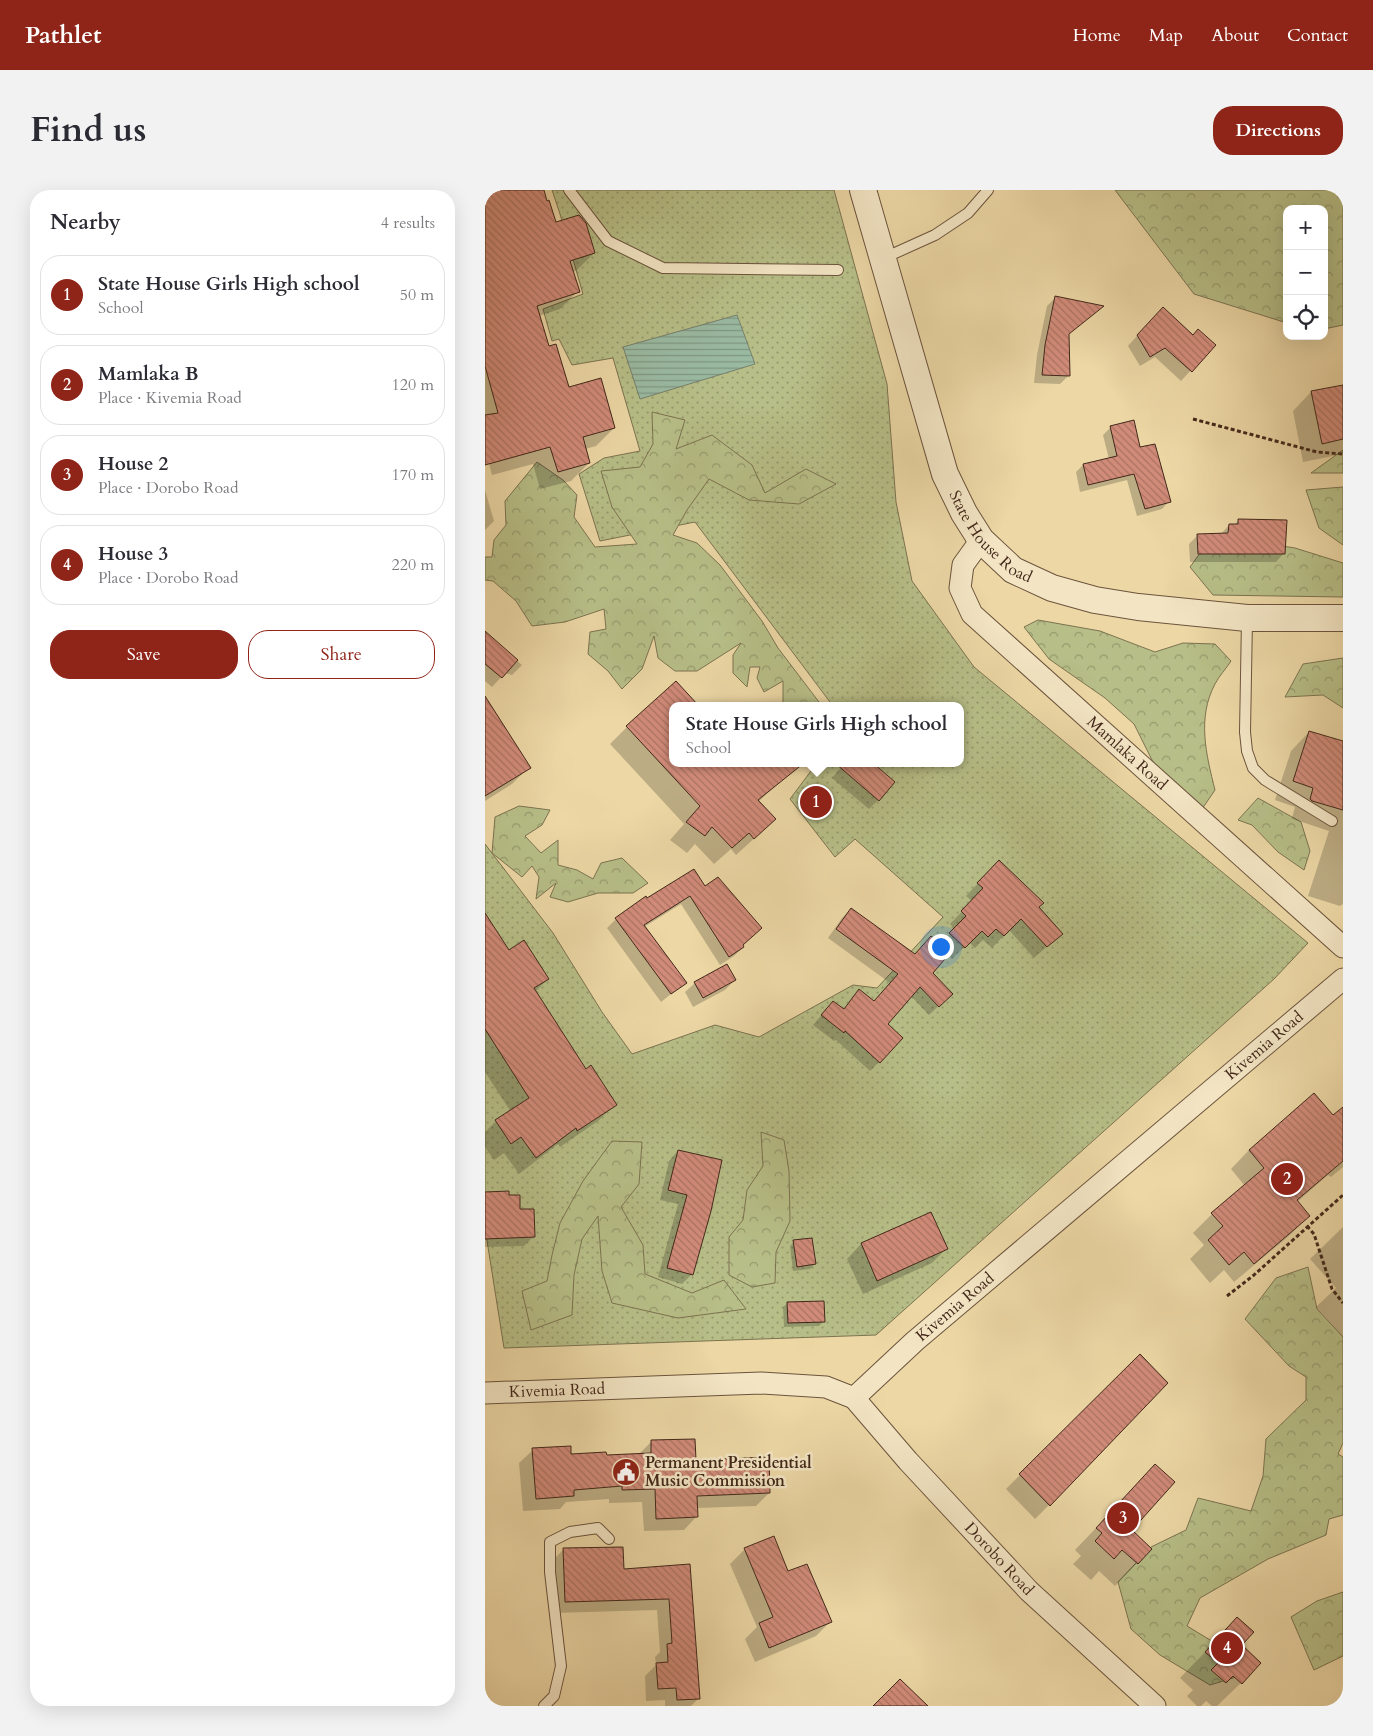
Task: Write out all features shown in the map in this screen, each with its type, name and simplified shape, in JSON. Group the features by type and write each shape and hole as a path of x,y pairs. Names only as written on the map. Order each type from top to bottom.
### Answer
{"street":[{"name":"State House Road","path":"863,190 945,474 964,513 981,540 1013,570 1052,588 1095,600 1138,607 1247,618 1343,618"},
{"name":"Mamlaka Road","path":"981,540 963,565 960,588 972,614 1343,947"},
{"name":"Kivemia Road","path":"485,1393 761,1383 826,1387 854,1398 915,1340 1343,979"},
{"name":"Dorobo Road","path":"854,1398 908,1461 1029,1591 1155,1706"}],"lane":[{"path":"569,190 607,241 663,268 838,270"},
{"path":"883,259 935,235 968,213 988,190"},
{"path":"1247,618 1245,732 1247,751 1253,768 1265,780 1332,821"},
{"path":"544,1706 554,1696 561,1666 551,1572 550,1542 570,1532 598,1528 609,1539"}],"path":[{"path":"1193,420 1317,452 1343,454"},
{"path":"1227,1296 1254,1275 1343,1195"},
{"path":"1307,1226 1314,1234 1332,1289 1343,1303"}],"green space":[{"path":"552,190 834,190 887,384 896,502 912,581 974,667 1308,943 1274,979 876,1335 504,1348 485,1228 485,844 553,933 602,1012 632,1054 715,1025 759,1037 853,985 877,988 943,917 855,839 835,857 790,799 814,767 964,767 964,702 830,702 695,522 600,541 579,474 604,458 640,451 613,358 572,365 559,339 552,341 543,309 583,294"},
{"path":"1115,190 1343,190 1343,325 1328,328 1328,205 1283,205 1283,322 1194,294"},
{"path":"652,412 685,420 676,449 712,435 752,465 765,493 806,469 836,484 799,504 749,500 709,479 687,510 673,535 697,543 720,565 762,621 778,648 819,702 783,702 783,681 764,692 757,678 760,667 750,667 747,687 733,673 733,655 741,643 697,671 675,671 658,658 654,636 642,669 622,689 608,671 588,654 590,632 606,629 604,609 565,622 532,626 516,601 493,581 485,580 485,557 492,557 494,540 506,525 505,501 537,462 563,480 577,495 574,517 595,547 637,544 612,507 601,471 640,467 653,444"},
{"path":"1343,450 1343,473 1311,473"},
{"path":"1343,487 1343,545 1319,528 1306,490"},
{"path":"1213,535 1295,548 1343,563 1343,597 1213,595 1190,567"},
{"path":"1038,620 1100,631 1155,652 1183,643 1215,644 1231,661 1218,678 1209,697 1206,710 1206,750 1215,790 1202,809 1158,772 1134,724 1105,698 1049,659 1024,627"},
{"path":"1343,658 1343,708 1323,695 1285,697 1303,664"},
{"path":"1258,798 1301,822 1310,851 1304,870 1278,852 1252,825 1238,820"},
{"path":"519,806 550,810 542,825 525,836 541,853 558,840 558,865 577,870 593,879 601,863 622,858 648,883 633,893 598,893 568,902 550,897 556,883 536,899 539,877 532,866 522,877 492,853 495,817"},
{"path":"761,1132 784,1140 789,1171 790,1221 776,1252 775,1283 752,1287 729,1275 729,1237 743,1220 747,1190 763,1166"},
{"path":"612,1141 642,1142 639,1184 621,1207 643,1245 645,1274 692,1293 724,1280 746,1309 678,1318 612,1303 602,1271 598,1216 582,1239 574,1275 572,1315 531,1330 522,1291 547,1281 560,1223 583,1181"},
{"path":"1308,1267 1317,1309 1343,1337 1343,1443 1338,1454 1343,1457 1343,1515 1329,1519 1326,1535 1268,1559 1200,1598 1187,1626 1220,1646 1243,1675 1210,1685 1160,1655 1131,1629 1118,1582 1151,1547 1186,1530 1198,1498 1251,1511 1263,1476 1266,1439 1306,1400 1306,1377 1289,1366 1245,1319 1276,1278"},
{"path":"1343,1592 1343,1656 1314,1670 1291,1617 1317,1601"}],"shaded area":[{"path":"737,315 755,364 640,399 623,347"}],"building":[{"path":"485,190 544,190 556,222 579,215 586,223 595,253 570,261 580,292 537,306 549,346 556,344 569,387 601,378 615,428 583,437 590,463 558,472 550,447 485,465 485,415 498,413 485,366"},
{"path":"1055,296 1104,306 1069,334 1070,376 1042,375 1045,345"},
{"path":"1163,307 1193,335 1198,329 1216,345 1192,372 1165,348 1150,357 1137,335"},
{"path":"1343,385 1343,439 1322,444 1311,391"},
{"path":"1134,420 1140,447 1155,444 1171,502 1145,509 1134,474 1088,485 1083,464 1117,456 1110,426"},
{"path":"1238,519 1287,520 1285,554 1198,554 1197,534 1228,533 1229,524 1238,524"},
{"path":"485,631 518,660 502,678 485,664"},
{"path":"676,681 695,702 669,702 669,767 799,767 758,800 776,819 754,839 749,833 732,848 712,827 705,836 686,822 700,806 626,726"},
{"path":"485,696 531,768 485,796"},
{"path":"1309,731 1343,741 1343,810 1312,801 1310,799 1313,788 1293,781"},
{"path":"840,767 878,767 895,782 879,801"},
{"path":"999,860 1044,903 1039,907 1063,934 1047,947 1021,919 1004,936 996,929 988,937 982,931 965,948 949,933 966,916 961,911 983,888 977,883"},
{"path":"694,869 705,886 718,877 762,928 743,945 744,947 729,957 690,896 644,925 687,983 671,994 615,918 646,896 647,898"},
{"path":"851,908 915,954 931,936 951,952 933,973 953,994 939,1007 920,987 888,1024 903,1038 880,1063 845,1031 844,1033 821,1015 833,1001 844,1009 859,989 874,1001 898,974 836,929"},
{"path":"485,913 509,950 524,940 549,979 534,988 586,1069 591,1065 617,1105 577,1131 576,1128 536,1158 521,1137 511,1144 495,1120 529,1098 485,1029"},
{"path":"727,964 736,980 703,998 694,982"},
{"path":"1314,1093 1333,1115 1343,1107 1343,1161 1297,1200 1310,1216 1254,1264 1244,1252 1229,1265 1208,1240 1223,1226 1211,1213 1264,1168 1249,1150"},
{"path":"678,1150 722,1160 711,1211 693,1275 667,1268 687,1195 668,1190"},
{"path":"509,1191 509,1195 520,1195 520,1209 534,1209 535,1237 485,1239 485,1192"},
{"path":"931,1212 948,1249 877,1281 861,1243"},
{"path":"812,1238 816,1264 797,1267 793,1240"},
{"path":"824,1301 825,1322 788,1323 787,1302"},
{"path":"1140,1354 1168,1383 1050,1506 1019,1474"},
{"path":"695,1439 696,1460 769,1457 770,1493 697,1496 698,1517 656,1519 655,1489 622,1490 622,1486 574,1490 574,1496 536,1499 532,1448 571,1446 571,1454 606,1452 607,1455 651,1453 651,1440"},
{"path":"1155,1464 1175,1482 1132,1530 1152,1549 1138,1564 1122,1550 1114,1559 1095,1541 1102,1533 1096,1528"},
{"path":"774,1536 788,1571 807,1564 832,1622 769,1648 759,1623 773,1617 744,1548"},
{"path":"623,1547 624,1569 690,1564 700,1699 677,1700 676,1688 658,1689 656,1663 668,1662 667,1644 672,1643 669,1599 565,1602 563,1548"},
{"path":"1237,1617 1254,1632 1242,1645 1261,1663 1242,1684 1233,1676 1226,1683 1211,1670 1218,1663 1205,1652"},
{"path":"900,1679 928,1706 873,1706"}],"place":[{"name":"State House Girls High school","path":"816,802"},
{"name":"Mamlaka B","path":"1287,1179"},
{"name":"Permanent Presidential Music Commission","path":"626,1472"},
{"name":"House 2","path":"1123,1518"},
{"name":"House 3","path":"1227,1648"}]}
